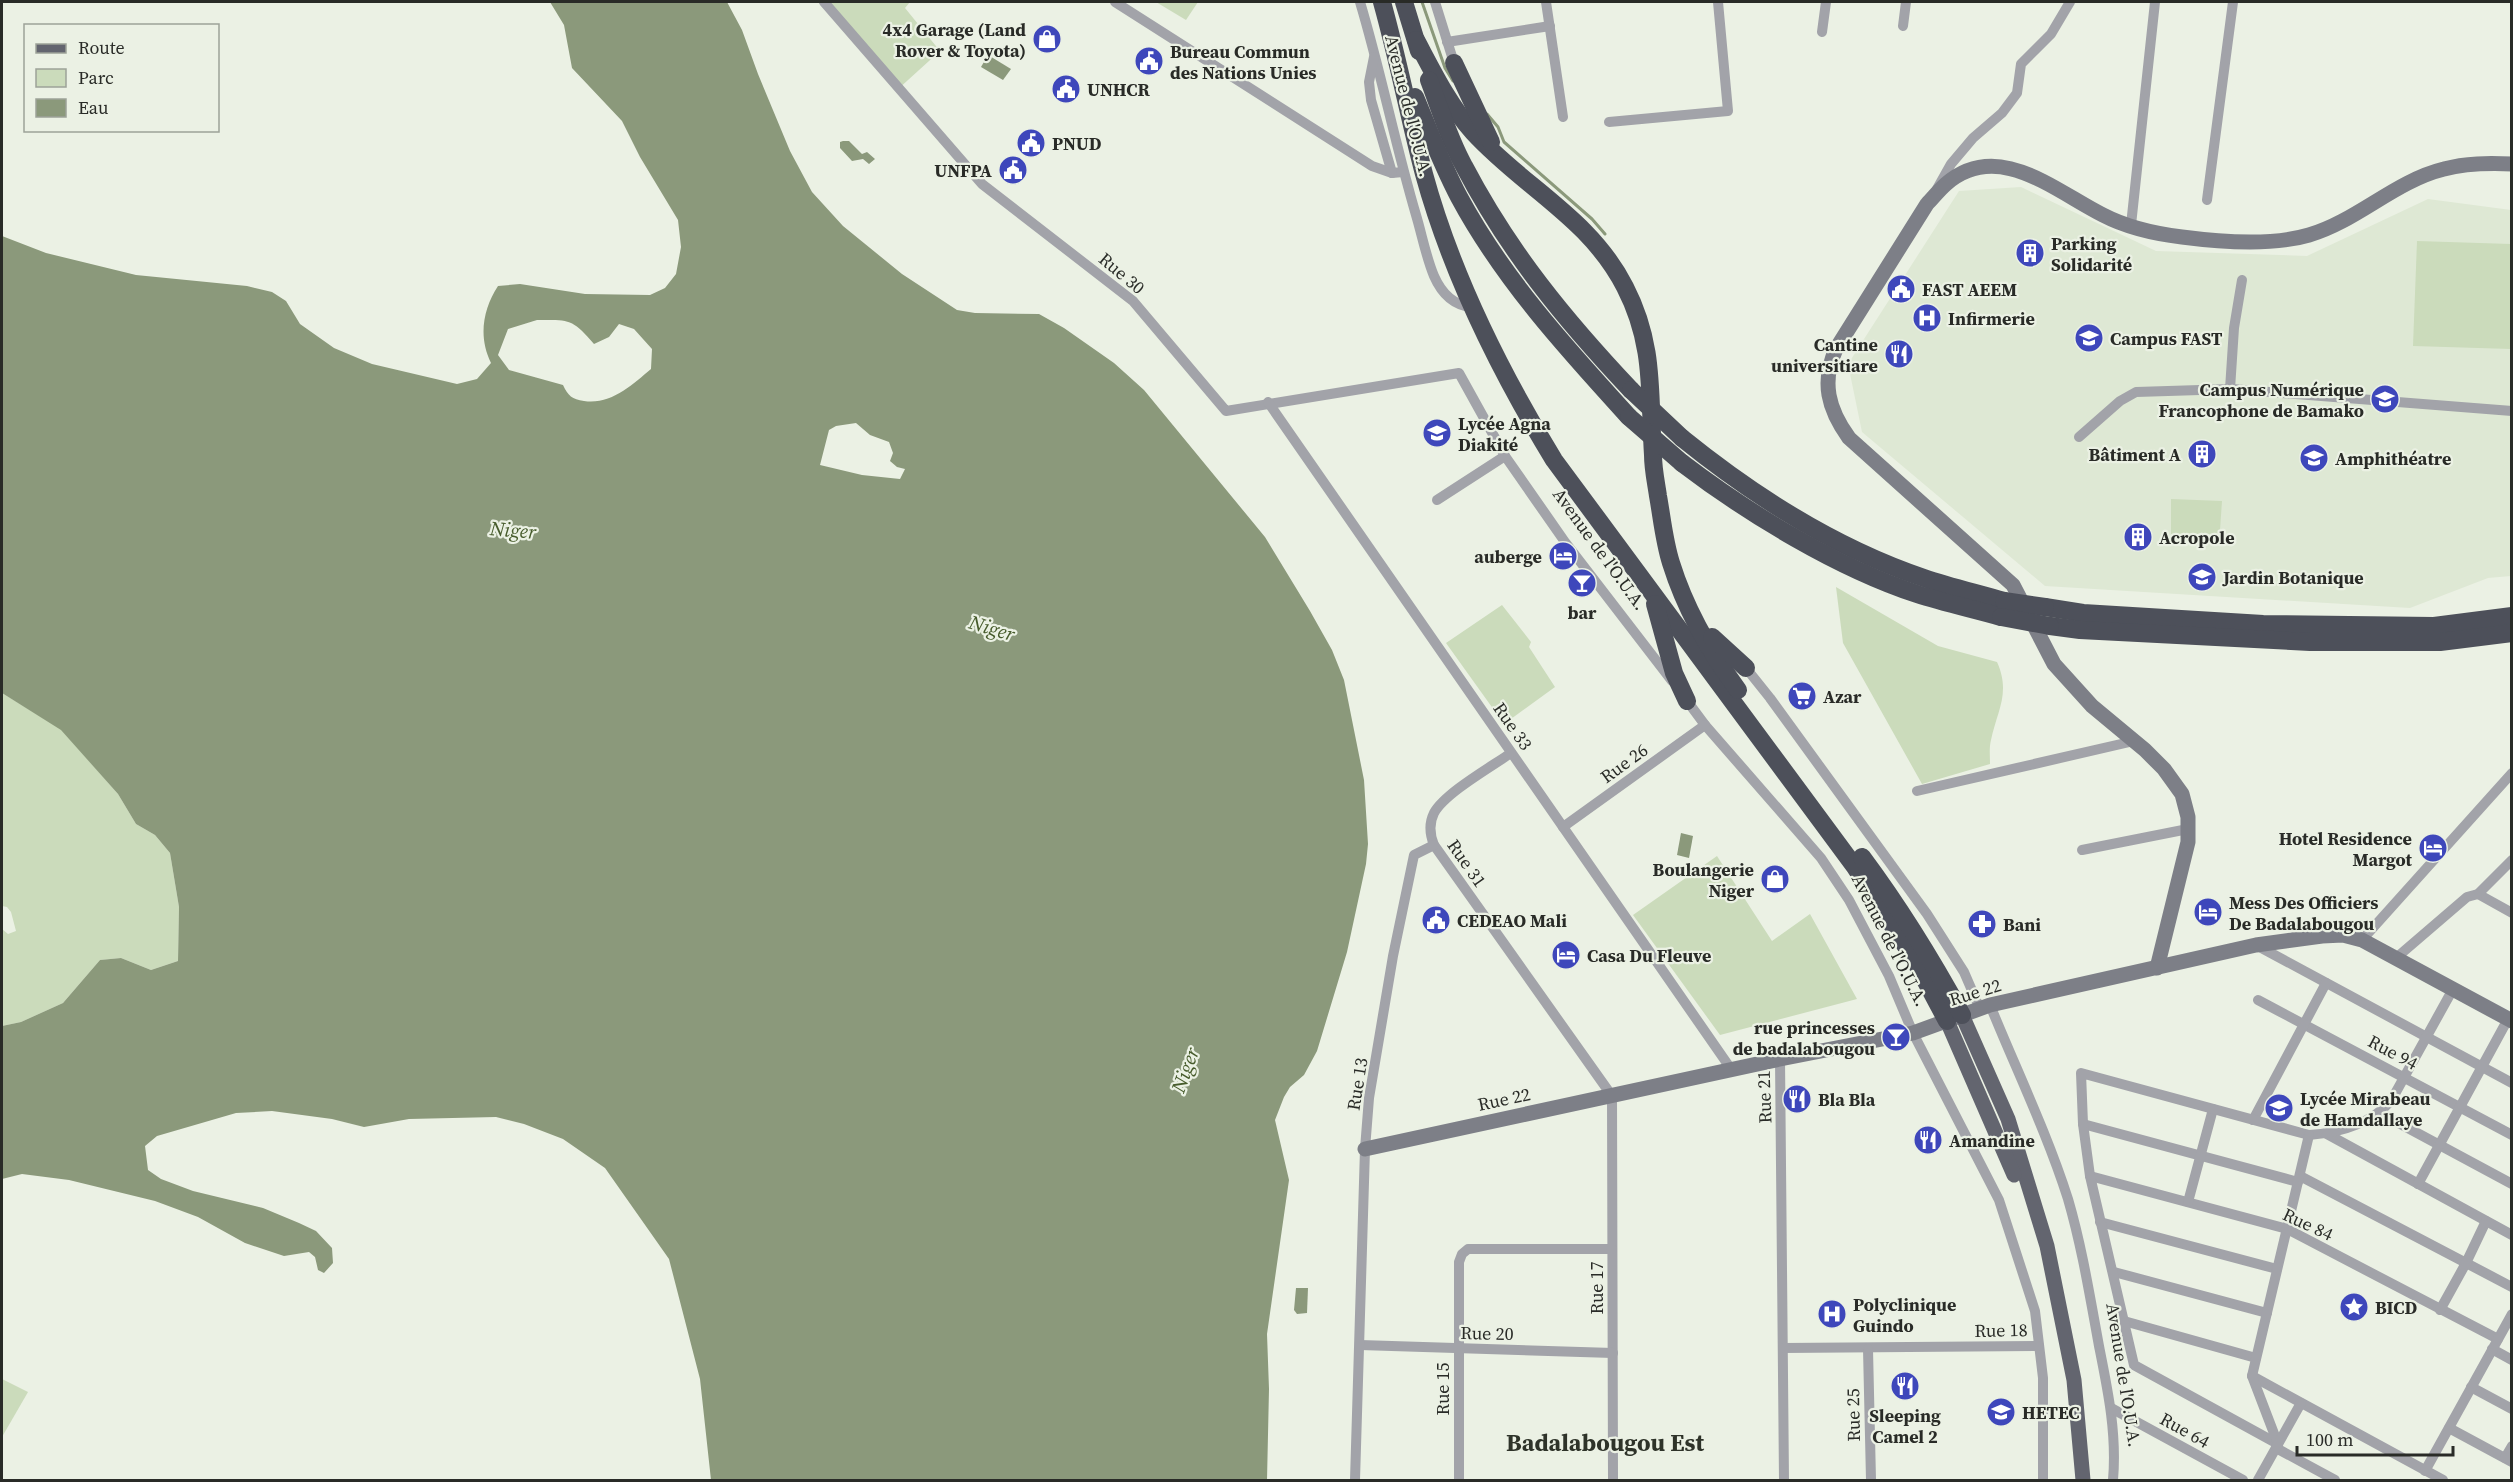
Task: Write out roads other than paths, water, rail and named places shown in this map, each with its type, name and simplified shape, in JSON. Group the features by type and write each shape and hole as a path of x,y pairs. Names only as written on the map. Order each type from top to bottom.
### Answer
{"highway":[{"name":"Avenue de l'O.U.A.","path":"1382,2 1397,58"},
{"name":"Avenue de l'O.U.A.","path":"1404,2 1416,40"},
{"path":"1416,40 1459,115 1501,159 1569,214 1590,236 1625,286 1649,355 1653,458 1670,562 1695,622 1731,680 1890,895 1926,951 1954,1018"},
{"path":"1416,40 1428,80 1463,165 1527,269 1562,315 1631,390 1682,438 1723,471 1794,518 1861,553 2050,626 2080,630 2310,642 2440,642 2511,633"},
{"path":"1397,58 1425,175 1451,256 1471,307 1519,402 1554,460 1855,867 1954,1018"},
{"path":"1397,58 1459,197 1496,255 1567,349 1629,417 1682,463 1715,488 1787,533 1916,594 2002,609 2045,608 2083,613 2263,624 2434,626 2511,616"},
{"path":"1454,63 1477,115 1501,159"},
{"path":"1652,594 1674,673 1687,701"},
{"path":"1695,622 1746,668"}],"main road":[{"name":"Avenue de l'O.U.A.","path":"1954,1018 2010,1162 2037,1248 2064,1375 2074,1480"},
{"path":"1954,1018 2008,1119 2047,1246 2074,1380 2083,1480"}],"street":[{"name":"Rue 30","path":"824,2 982,184 1133,301 1226,411 1268,402 1459,373"},
{"path":"1115,2 1372,166 1392,173 1403,172"},
{"name":"Avenue de l'O.U.A.","path":"1360,2 1375,53 1403,172 1434,277 1452,301 1461,306 1471,307"},
{"path":"1435,2 1454,63"},
{"path":"1546,2 1563,117"},
{"path":"1609,122 1728,111 1718,2"},
{"path":"1822,32 1826,2"},
{"path":"1903,26 1906,2"},
{"path":"2070,2 2051,34 2021,64 2017,93 2002,113 1973,138 1951,164 1832,357 1828,382 1836,420 1849,438 1873,462 2013,585 2054,664 2092,706 2164,769 2181,794 2188,817 2188,843 2157,968"},
{"path":"2131,225 2155,2"},
{"path":"2207,200 2233,2"},
{"path":"1448,42 1550,26"},
{"path":"1375,53 1369,82 1371,100 1392,173"},
{"path":"1928,204 1946,184 1959,176 1991,166 2007,166 2034,176 2105,216 2131,225 2181,237 2270,242 2310,235 2356,214 2411,182 2442,169 2477,163 2511,164"},
{"path":"2230,389 2242,279"},
{"name":"Avenue de l'O.U.A.","path":"1459,373 1505,456 1565,542 1705,725 1788,817 1827,866 1849,900 1889,976 1913,1034 1999,1200 2035,1311 2043,1378 2043,1480"},
{"path":"2079,437 2120,401 2136,392 2230,389 2511,411"},
{"name":"Rue 33","path":"1268,402 1731,1070"},
{"path":"1437,501 1505,456"},
{"name":"Avenue de l'O.U.A.","path":"1746,668 1927,914 1964,972 1985,1007 2048,1144 2068,1200 2087,1278 2111,1408 2116,1450 2113,1480"},
{"name":"Rue 26","path":"1563,827 1705,725"},
{"path":"1917,791 2134,741"},
{"name":"Rue 31","path":"1511,753 1446,798 1434,813 1430,834 1434,845 1612,1096"},
{"path":"2362,940 2511,773"},
{"path":"2082,850 2188,828"},
{"name":"Rue 13","path":"1355,1480 1365,1149 1369,1098 1393,956 1414,855 1434,845"},
{"path":"2396,958 2467,897 2478,894 2511,860"},
{"path":"2478,894 2511,913"},
{"name":"Rue 22","path":"1365,1149 1780,1059 1913,1034 1985,1007 2256,945 2322,936 2343,935 2362,940 2510,1020"},
{"path":"2256,945 2511,1083"},
{"path":"2253,1120 2326,983"},
{"path":"2335,1480 2134,1365 2090,1176 2083,1124 2081,1073 2309,1135 2327,1134 2360,1123 2380,1113 2391,1101 2453,989"},
{"name":"Rue 94","path":"2258,1000 2511,1135"},
{"path":"2418,1184 2510,1020"},
{"name":"Rue 21","path":"1780,1059 1784,1480"},
{"name":"Rue 17","path":"1612,1096 1613,1480"},
{"path":"2188,1202 2213,1109"},
{"path":"2380,1113 2511,1184"},
{"path":"2083,1124 2201,1156 2299,1179 2511,1287"},
{"path":"2327,1134 2511,1234"},
{"path":"2277,1446 2252,1376 2309,1135"},
{"name":"Rue 84","path":"2090,1176 2287,1229 2498,1339"},
{"path":"2440,1310 2486,1221"},
{"path":"2100,1222 2277,1269"},
{"name":"Rue 15","path":"1459,1480 1459,1262 1462,1254 1468,1249 1612,1249"},
{"path":"2114,1272 2267,1313"},
{"path":"2426,1471 2511,1314"},
{"path":"2124,1321 2256,1358"},
{"name":"Rue 20","path":"1360,1345 1612,1353"},
{"name":"Rue 18","path":"1783,1348 2039,1346"},
{"name":"Rue 25","path":"1868,1349 1871,1480"},
{"path":"2492,1349 2511,1360"},
{"path":"2252,1376 2443,1480"},
{"path":"2471,1387 2511,1409"},
{"path":"2258,1480 2301,1403"},
{"name":"Rue 64","path":"2111,1408 2243,1480"},
{"path":"2449,1428 2508,1460 2511,1446"}],"water":[{"name":"Niger","path":"550,2 727,2 742,30 790,151 812,192 843,226 902,274 957,310 975,313 1039,314 1064,328 1114,363 1144,390 1265,537 1332,650 1344,680 1364,780 1368,844 1366,864 1347,952 1317,1051 1304,1075 1290,1087 1275,1120 1289,1180 1267,1334 1269,1389 1267,1480 711,1480 700,1379 669,1259 605,1168 563,1139 524,1124 496,1117 409,1119 364,1127 332,1119 272,1111 236,1113 157,1136 145,1146 148,1170 161,1179 193,1191 263,1208 316,1231 332,1248 333,1263 324,1273 318,1270 315,1257 309,1252 284,1256 245,1243 198,1217 155,1201 69,1180 22,1174 2,1179 2,1026 21,1022 63,1003 100,960 121,958 151,970 178,961 179,907 170,853 155,835 136,824 118,794 61,730 2,693 2,236 46,253 136,275 247,286 272,292 286,301 300,324 334,348 372,364 457,384 477,379 491,363 484,343 484,323 489,304 498,286 520,284 585,294 650,295 665,288 676,274 681,247 678,220 640,157 622,121 572,68 564,25","holes":["537,320 569,322 580,329 594,344 609,337 619,324 634,329 652,349 651,369 612,397 594,401 573,398 563,385 509,370 498,355 508,329","856,423 870,435 889,442 893,453 890,461 897,467 905,469 900,479 862,475 820,465 829,430 836,426"]},
{"path":"988,55 1011,69 1003,80 981,67"},
{"path":"849,141 862,154 867,152 875,159 869,164 863,159 852,161 840,148 840,142"},
{"path":"1681,833 1693,836 1689,858 1677,855"},
{"path":"1296,1288 1308,1288 1307,1313 1297,1314 1294,1310"}],"waterway":[{"path":"1422,2 1445,68 1453,81"},
{"path":"1487,114 1498,127 1504,142 1592,219 1605,234"}],"place":[{"name":"4x4 Garage (Land Rover & Toyota)","path":"1047,39"},
{"name":"Bureau Commun des Nations Unies","path":"1149,61"},
{"name":"UNHCR","path":"1066,89"},
{"name":"PNUD","path":"1031,143"},
{"name":"UNFPA","path":"1013,170"},
{"name":"Parking Solidarité","path":"2030,253"},
{"name":"FAST AEEM","path":"1901,289"},
{"name":"Infirmerie","path":"1927,318"},
{"name":"Campus FAST","path":"2089,338"},
{"name":"Cantine universitiare","path":"1899,354"},
{"name":"Campus Numérique Francophone de Bamako","path":"2385,399"},
{"name":"Lycée Agna Diakité","path":"1437,433"},
{"name":"Bâtiment A","path":"2202,454"},
{"name":"Amphithéatre","path":"2314,458"},
{"name":"Acropole","path":"2138,537"},
{"name":"auberge","path":"1563,556"},
{"name":"Jardin Botanique","path":"2202,577"},
{"name":"bar","path":"1582,583"},
{"name":"Azar","path":"1802,696"},
{"name":"Hotel Residence Margot","path":"2433,848"},
{"name":"Boulangerie Niger","path":"1775,879"},
{"name":"Mess Des Officiers De Badalabougou","path":"2208,912"},
{"name":"CEDEAO Mali","path":"1436,920"},
{"name":"Bani","path":"1982,924"},
{"name":"Casa Du Fleuve","path":"1566,955"},
{"name":"rue princesses de badalabougou","path":"1896,1037"},
{"name":"Bla Bla","path":"1797,1099"},
{"name":"Lycée Mirabeau de Hamdallaye","path":"2279,1108"},
{"name":"Amandine","path":"1928,1140"},
{"name":"BICD","path":"2354,1307"},
{"name":"Polyclinique Guindo","path":"1832,1314"},
{"name":"Sleeping Camel 2","path":"1905,1386"},
{"name":"HETEC","path":"2001,1412"}],"district":[{"name":"Badalabougou Est","path":"1605,1442"}]}
